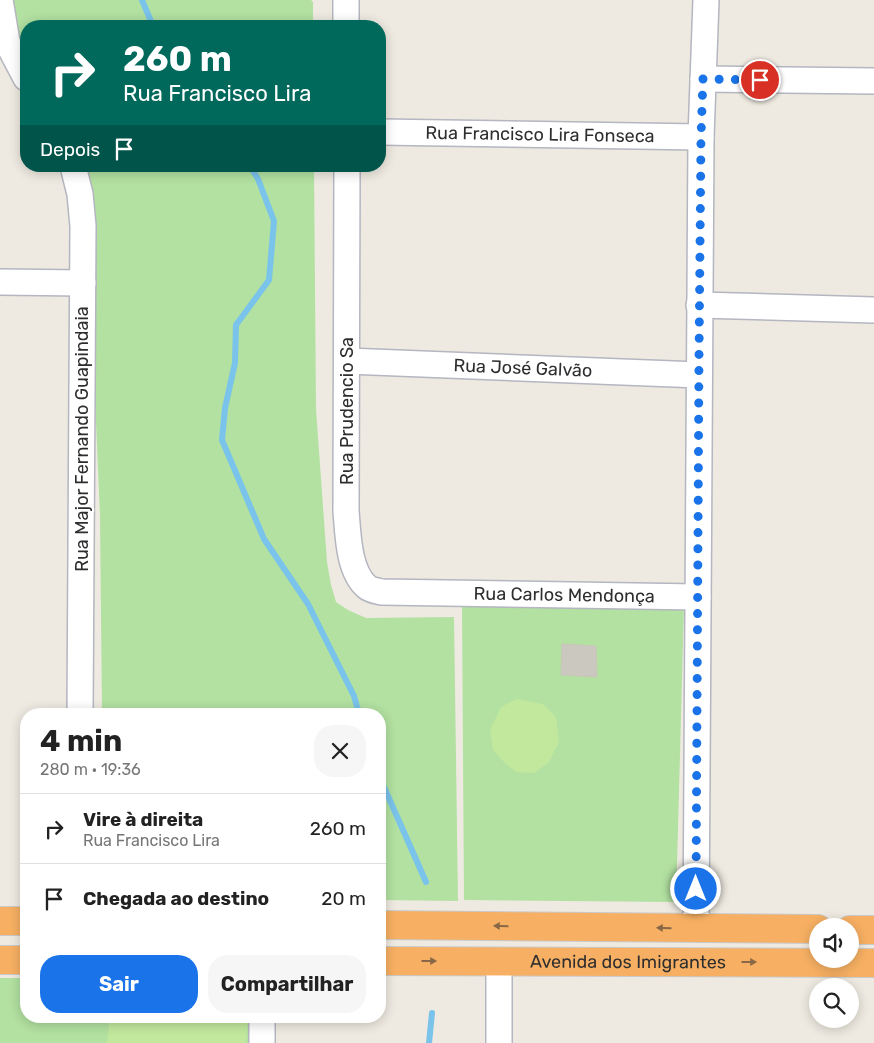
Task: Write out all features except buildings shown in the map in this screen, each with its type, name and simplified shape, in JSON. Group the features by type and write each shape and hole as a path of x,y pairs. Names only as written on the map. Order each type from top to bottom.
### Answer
{"highway":[{"path":"0,921 20,921"},
{"name":"Avenida dos Imigrantes","path":"386,925 809,929"},
{"path":"859,930 874,930"},
{"path":"0,960 20,960"},
{"name":"Avenida dos Imigrantes","path":"386,961 874,963"}],"street":[{"path":"0,0 3,42 20,69"},
{"path":"346,0 346,20"},
{"path":"696,928 701,137 706,0"},
{"path":"703,79 874,81"},
{"name":"Rua Francisco Lira Fonseca","path":"386,132 701,137"},
{"name":"Rua Major Fernando Guapindaia","path":"74,172 80,194 83,226 84,283 80,708"},
{"name":"Rua Prudencio Sa","path":"347,172 346,511 349,543 357,576 368,588 382,592 430,592"},
{"path":"0,282 84,283"},
{"path":"700,305 874,310"},
{"name":"Rua José Galvão","path":"347,361 699,375"},
{"name":"Rua Carlos Mendonça","path":"430,592 698,597"},
{"path":"499,962 499,1043"},
{"path":"262,1023 262,1043"}],"green space":[{"path":"12,0 311,0 313,2 313,20 20,20 20,46 15,38"},
{"path":"85,172 314,172 316,409 327,562 331,585 336,602 366,618 454,617 458,901 386,900 386,708 102,708 100,516 90,283 91,187"},
{"path":"462,606 684,606 676,902 464,900"},
{"path":"517,699 543,704 556,717 559,742 549,762 534,773 516,772 493,750 490,730 501,707"},
{"path":"0,978 20,978 20,1023 250,1023 249,1043 0,1043"},
{"path":"109,1023 248,1023 246,1043 107,1043"}],"waterway":[{"path":"142,0 150,20"},
{"path":"254,172 274,221 269,280 236,325 235,363 225,408 222,440 264,539 308,604 354,696 357,708"},
{"path":"386,792 426,882"},
{"path":"429,1043 432,1013"}],"route":[{"path":"696,889 699,357 703,79 760,80"}]}
